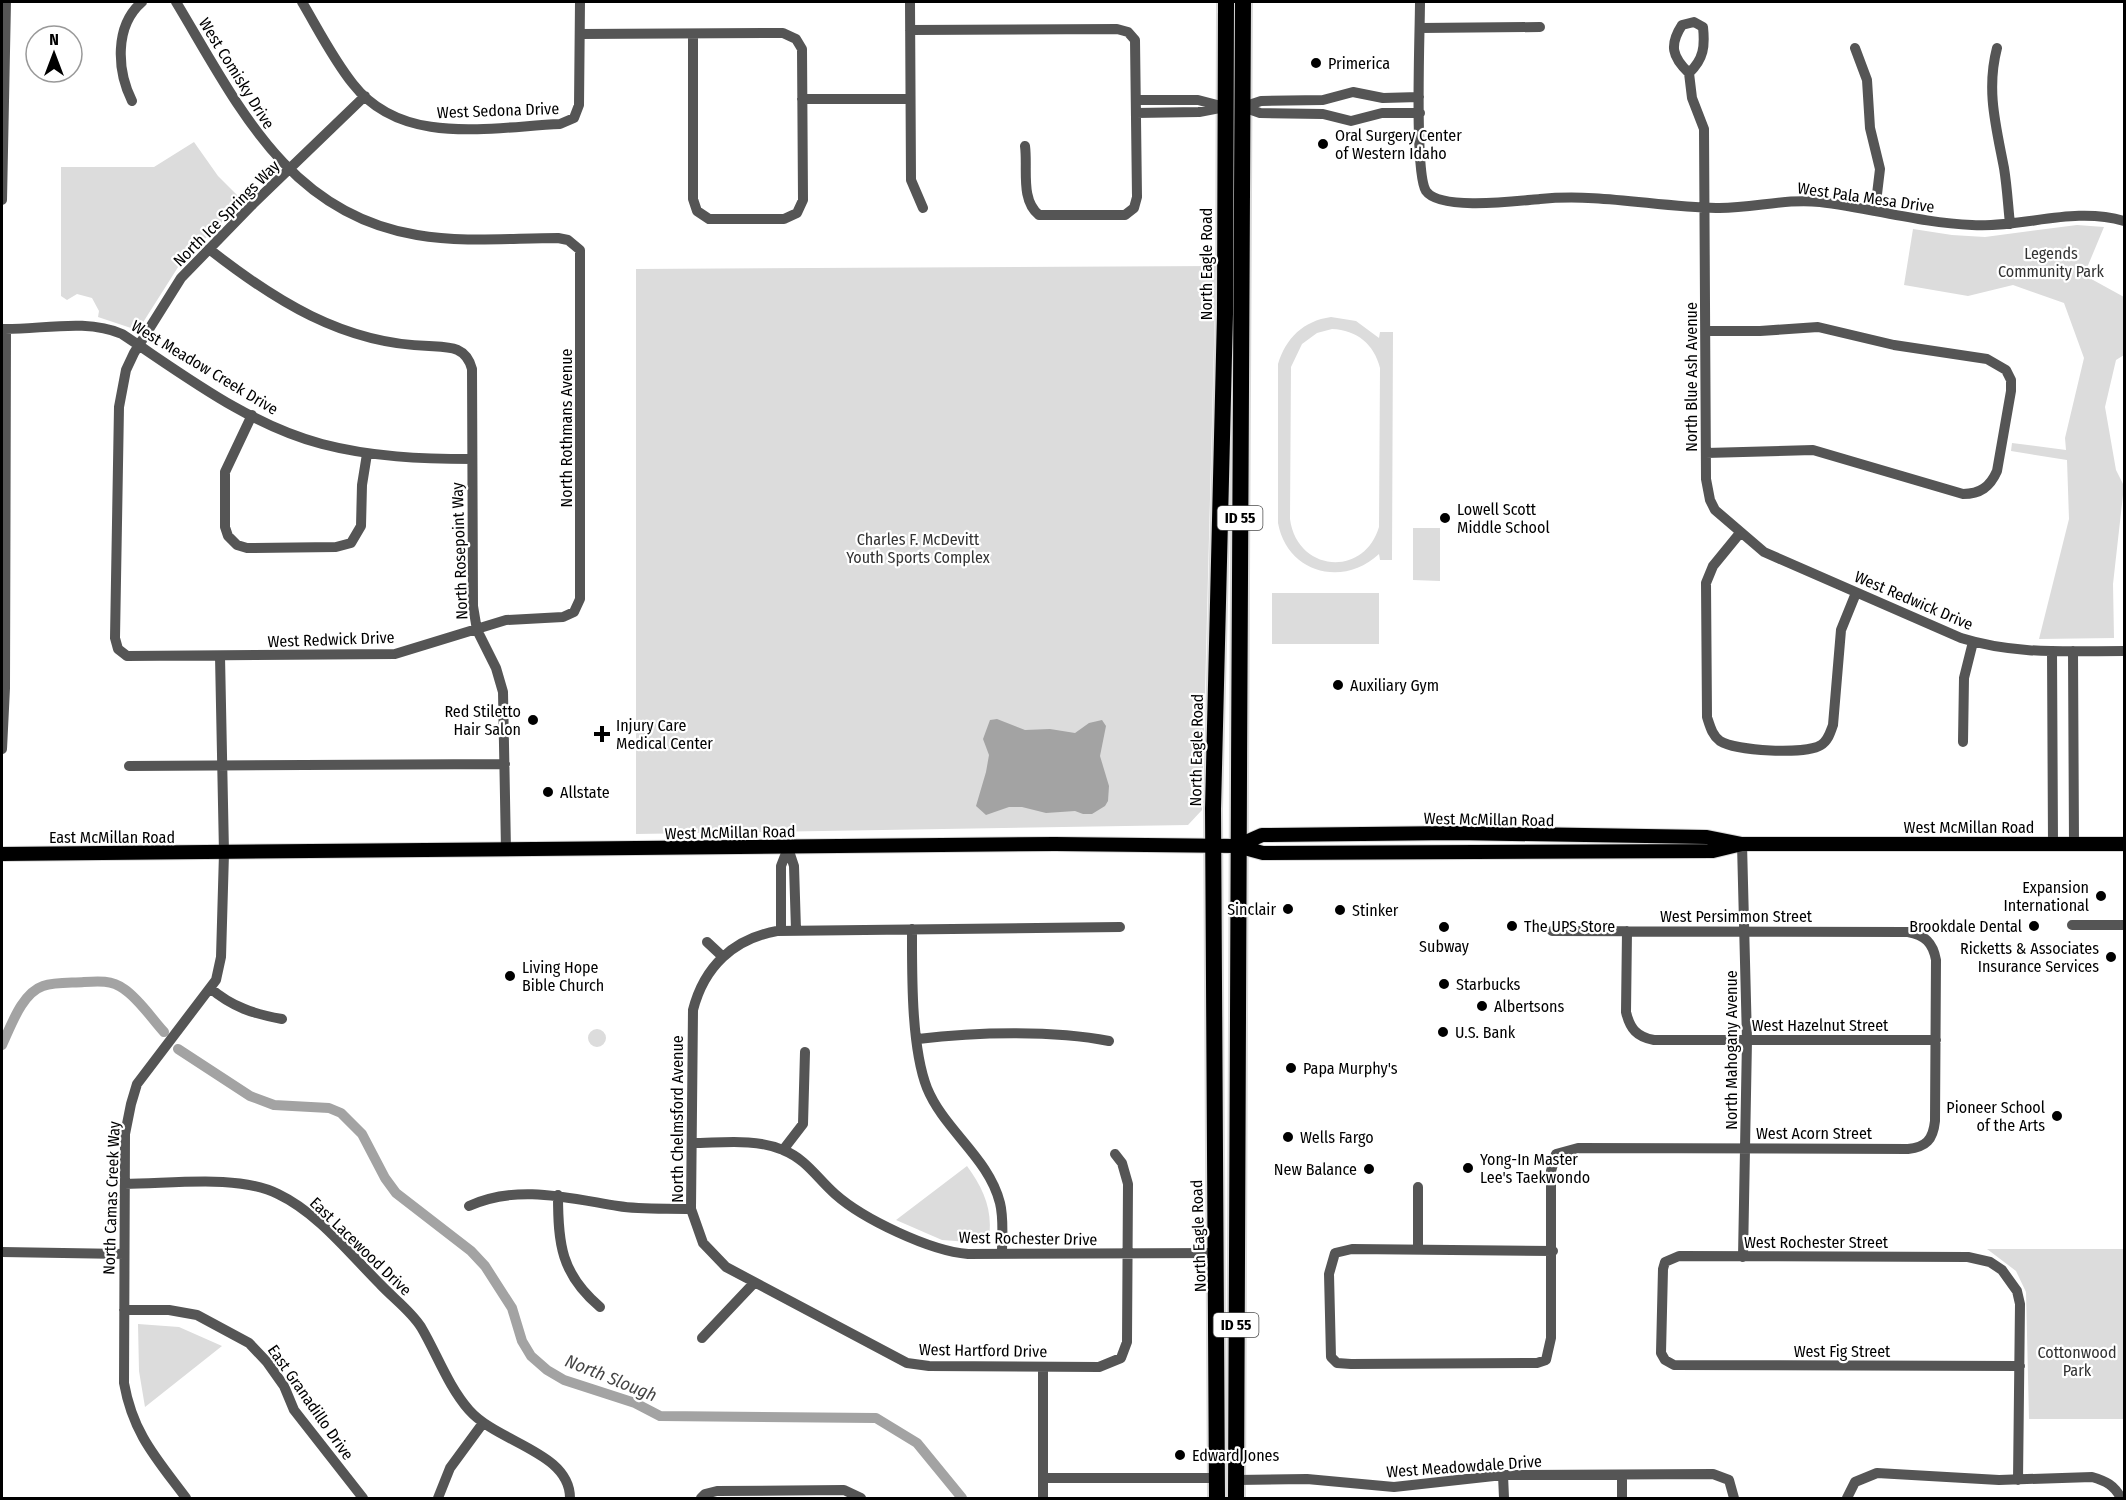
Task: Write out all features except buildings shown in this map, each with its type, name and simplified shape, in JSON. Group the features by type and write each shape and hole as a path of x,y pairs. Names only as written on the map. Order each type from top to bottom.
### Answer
{"highway":[{"name":"North Eagle Road","path":"1217,1498 1214,846 1224,314 1226,2"},
{"path":"1233,2 1234,90 1238,104 1243,107"},
{"name":"ID 55","path":"1236,1498 1237,846 1243,2"},
{"path":"1225,107 1232,115 1235,126 1235,222 1238,231 1242,233"},
{"path":"1217,1442 1227,1456 1230,1471 1236,1480"},
{"path":"1217,1478 1225,1487 1229,1498"}],"main road":[{"name":"West McMillan Road","path":"1237,846 1262,836 1455,833 1707,837 1742,844 2124,844"},
{"path":"1625,837 1633,844 1683,845 1707,851"},
{"name":"West McMillan Road","path":"224,853 1055,844 1237,846 1263,853 1707,851 1742,844"},
{"name":"East McMillan Road","path":"2,854 224,853"}],"street":[{"path":"132,101 122,81 121,46 130,16 142,2"},
{"name":"West Comisky Drive","path":"176,2 249,123 290,171 333,205 390,229 442,238 558,238 576,245"},
{"name":"West Sedona Drive","path":"302,2 344,71 365,96 396,117 431,128 560,124 574,118 579,105 580,34"},
{"path":"580,2 580,34 783,33 796,39 802,49 803,200 797,213 784,219 709,219 697,211 693,199 693,34"},
{"path":"910,2 911,180 923,208"},
{"path":"1243,107 1260,113 1323,114 1351,121 1382,114 1419,113 1420,2"},
{"path":"2,200 4,8"},
{"path":"1420,28 1540,27"},
{"path":"910,30 1117,29 1128,32 1135,40 1137,197 1134,208 1125,215 1039,215 1030,208 1027,197 1025,146"},
{"path":"1855,48 1867,80 1870,128 1881,169 1875,211"},
{"path":"1997,48 1992,73 1991,100 2004,169 2010,224"},
{"name":"North Blue Ash Avenue","path":"1689,73 1692,98 1704,129 1706,479 1710,500 1723,519 1740,533"},
{"path":"1243,107 1261,101 1323,100 1353,92 1383,98 1419,97"},
{"name":"North Ice Springs Way","path":"120,652 115,638 119,407 126,370 181,278 253,204 290,171 365,96"},
{"path":"802,99 910,99"},
{"path":"1136,100 1198,100 1225,107"},
{"path":"1136,113 1198,112 1225,107"},
{"name":"West Pala Mesa Drive","path":"1419,113 1422,177 1426,192 1441,202 1505,202 1574,195 1706,208 1730,208 1801,200 1957,224 2010,224 2081,214 2124,219"},
{"name":"North Rothmans Avenue","path":"574,612 580,599 582,257 576,245"},
{"name":"North Rosepoint Way","path":"209,249 293,308 327,324 383,342 451,347 466,354 472,369 473,606 477,630 501,680 506,850"},
{"name":"West Meadow Creek Drive","path":"4,329 63,327 108,329 140,346 252,415 321,444 367,454 418,460 472,459"},
{"path":"1706,331 1760,331 1818,327 1894,345 1987,359 2006,370 2011,391 1997,471 1993,481 1974,494 1963,494 1813,450 1706,453"},
{"path":"2,749 4,329"},
{"path":"252,415 225,472 225,527 231,541 247,548 336,547 345,546 356,538 361,526 362,485 367,454"},
{"path":"1740,533 1713,566 1706,583 1707,717 1712,732 1720,741 1734,747 1805,751 1823,745 1833,725 1840,630 1856,592"},
{"name":"West Redwick Drive","path":"1740,533 1764,552 1973,642 2006,649 2124,651"},
{"name":"West Redwick Drive","path":"120,652 132,657 395,654 513,619 563,617 574,612"},
{"path":"1963,742 1964,678 1973,642"},
{"path":"2052,651 2053,844"},
{"path":"2073,651 2074,844"},
{"name":"North Camas Creek Way","path":"186,1498 141,1437 129,1409 124,1383 125,1134 137,1084 216,980 221,957 224,853 220,765 220,656"},
{"path":"129,766 505,764"},
{"name":"North Mahogany Avenue","path":"1742,844 1747,1040 1743,1257"},
{"path":"788,848 794,866 796,930"},
{"path":"781,931 781,866 788,848"},
{"path":"2072,926 2124,926"},
{"path":"707,942 722,956 756,936 781,931 1120,927"},
{"path":"912,929 913,999 924,1077 932,1098 987,1174 996,1191 1002,1213 1002,1254"},
{"name":"West Persimmon Street","path":"1552,930 1919,934 1928,940 1934,949 1936,960 1936,1040"},
{"name":"West Hazelnut Street","path":"1627,932 1626,1012 1628,1023 1634,1032 1654,1040 1936,1040"},
{"name":"North Chelmsford Avenue","path":"722,956 705,979 693,1010 691,1209 697,1231 710,1253 726,1267 754,1283"},
{"path":"210,988 222,999 250,1013 282,1019"},
{"path":"918,1039 944,1036 1065,1035 1109,1041"},
{"name":"West Acorn Street","path":"1553,1251 1551,1171 1556,1154 1578,1148 1908,1149 1928,1143 1935,1121 1936,1040"},
{"path":"783,1150 803,1124 805,1052"},
{"name":"West Rochester Drive","path":"692,1143 762,1144 783,1150 808,1165 845,1203 912,1239 944,1251 1002,1254 1217,1253"},
{"path":"1115,1154 1122,1163 1128,1184 1128,1254"},
{"name":"East Lacewood Drive","path":"125,1184 220,1183 252,1186 277,1193 305,1209 419,1325 455,1391 483,1423 501,1436 556,1465 569,1484 570,1498"},
{"path":"1418,1187 1418,1250"},
{"path":"469,1206 496,1195 558,1195 636,1208 691,1209"},
{"path":"558,1195 561,1253 584,1294 600,1307"},
{"path":"1352,1249 1553,1251 1551,1338 1546,1360 1537,1363 1351,1364 1333,1361 1329,1349 1329,1274 1335,1253 1352,1249"},
{"path":"2,1252 124,1254"},
{"name":"West Hartford Drive","path":"754,1283 907,1363 929,1366 1099,1367 1121,1358 1127,1342 1128,1254"},
{"name":"West Rochester Street","path":"1665,1360 1660,1340 1665,1262 1679,1256 1968,1257 1990,1262 2002,1270 2017,1291 2020,1304 2018,1480"},
{"path":"702,1338 754,1283"},
{"name":"East Granadillo Drive","path":"124,1310 169,1310 197,1315 249,1343 267,1362 284,1386 294,1410 363,1498"},
{"name":"West Fig Street","path":"1665,1360 1684,1366 2020,1366"},
{"path":"1043,1367 1043,1498"},
{"path":"438,1498 450,1468 483,1423"},
{"path":"1847,1498 1855,1482 1864,1477 1887,1473 2018,1480 2092,1477 2106,1481 2118,1494"},
{"name":"West Meadowdale Drive","path":"1236,1480 1306,1479 1394,1487 1503,1475 1713,1474 1729,1480 1734,1498"},
{"path":"1503,1475 1504,1498"},
{"path":"1622,1475 1622,1498"},
{"path":"1043,1478 1217,1478"},
{"path":"701,1498 705,1494 717,1491 844,1490 861,1498"}],"green space":[{"path":"194,142 218,176 243,201 180,264 142,324 131,328 98,317 99,311 92,298 77,294 67,300 61,296 61,167 154,167"},
{"name":"Legends Community Park","path":"2077,225 2104,227 2084,275 2124,297 2124,355 2116,360 2105,407 2116,470 2124,486 2113,584 2114,638 2039,639 2069,519 2067,460 2011,451 2012,443 2066,450 2065,438 2084,358 2064,303 2013,285 1968,296 1904,285 1913,229 1985,237"},
{"name":"Charles F. McDevitt Youth Sports Complex","path":"1216,266 1202,810 1188,825 636,834 636,269"},
{"path":"1331,317 1356,321 1379,338 1380,332 1393,332 1392,560 1380,560 1379,554 1349,571 1318,570 1304,564 1283,540 1278,523 1278,364 1286,346 1297,332 1321,319","holes":["1332,329 1357,335 1369,345 1380,368 1379,527 1371,543 1360,555 1346,561 1332,562 1317,558 1305,550 1295,537 1290,519 1291,367 1302,344 1317,333"]},
{"path":"1413,528 1440,528 1440,581 1413,580"},
{"path":"1272,593 1379,593 1379,644 1272,644"},
{"path":"597,1029 603,1032 606,1038 603,1044 597,1047 591,1044 588,1038 591,1032"},
{"path":"967,1166 978,1182 990,1217 989,1237 982,1243 942,1240 896,1220"},
{"name":"Cottonwood Park","path":"1987,1249 2124,1249 2124,1419 2029,1419 2026,1292 2016,1271"},
{"path":"138,1324 179,1327 222,1346 145,1407 139,1371"}],"shaded area":[{"path":"997,719 1025,730 1050,729 1075,733 1089,723 1102,720 1106,726 1100,756 1109,786 1108,801 1105,806 1092,814 1075,811 1046,813 1022,807 1009,807 986,815 976,806 989,755 983,739 990,720"}],"waterway":[{"name":"North Slough","path":"2,1045 18,1011 29,996 43,986 58,983 100,981 119,986 135,998 164,1032"},
{"name":"North Slough","path":"178,1049 250,1096 274,1105 329,1108 341,1113 362,1134 385,1178 396,1193 471,1251 485,1266 512,1308 522,1341 531,1356 547,1370 564,1380 635,1403 660,1416 876,1418 917,1443 962,1498"}],"place":[{"name":"Primerica","path":"1316,63"},
{"name":"Oral Surgery Center of Western Idaho","path":"1323,144"},
{"name":"Lowell Scott Middle School","path":"1445,518"},
{"name":"Auxiliary Gym","path":"1338,685"},
{"name":"Red Stiletto Hair Salon","path":"533,720"},
{"name":"Injury Care Medical Center","path":"602,734"},
{"name":"Allstate","path":"548,792"},
{"name":"Expansion International","path":"2101,896"},
{"name":"Sinclair","path":"1288,909"},
{"name":"Stinker","path":"1340,910"},
{"name":"The UPS Store","path":"1512,926"},
{"name":"Brookdale Dental","path":"2034,926"},
{"name":"Subway","path":"1444,927"},
{"name":"Ricketts & Associates Insurance Services","path":"2111,957"},
{"name":"Living Hope Bible Church","path":"510,976"},
{"name":"Starbucks","path":"1444,984"},
{"name":"Albertsons","path":"1482,1006"},
{"name":"U.S. Bank","path":"1443,1032"},
{"name":"Papa Murphy's","path":"1291,1068"},
{"name":"Pioneer School of the Arts","path":"2057,1116"},
{"name":"Wells Fargo","path":"1288,1137"},
{"name":"Yong-In Master Lee's Taekwondo","path":"1468,1168"},
{"name":"New Balance","path":"1369,1169"},
{"name":"Edward Jones","path":"1180,1455"}]}
